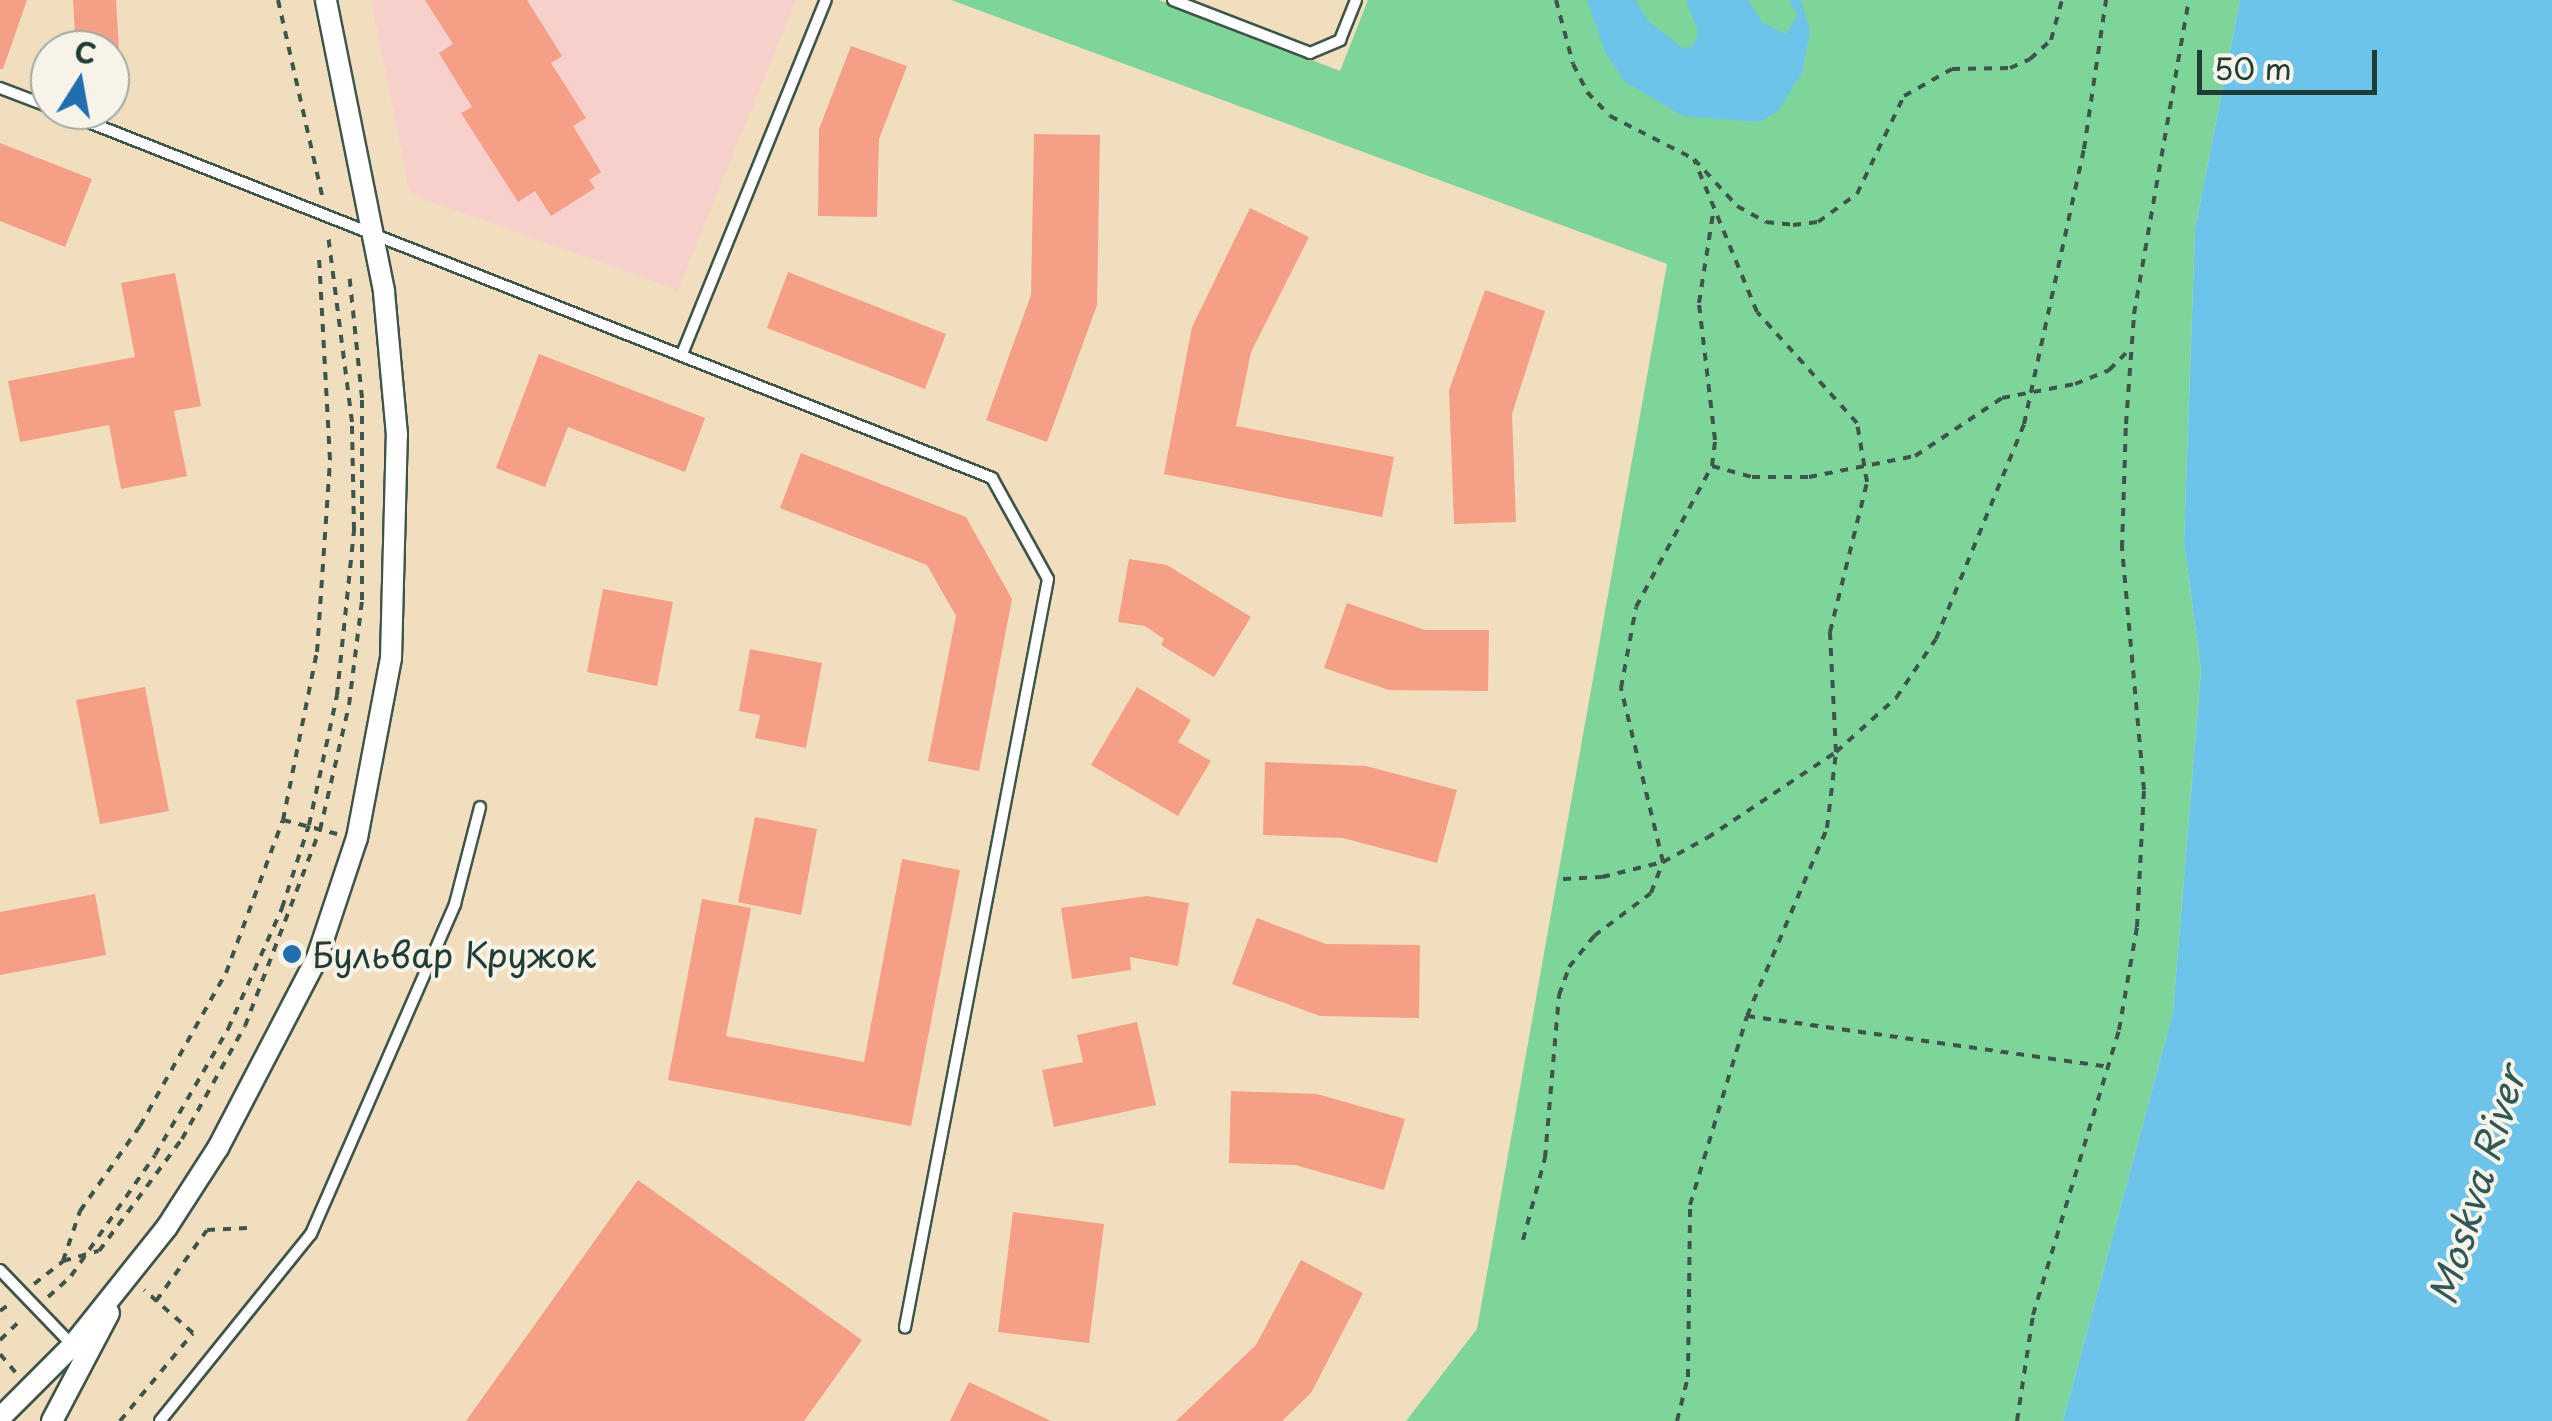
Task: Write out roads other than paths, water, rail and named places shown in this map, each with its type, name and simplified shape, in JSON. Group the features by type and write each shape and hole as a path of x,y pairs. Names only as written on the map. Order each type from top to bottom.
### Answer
{"street":[{"path":"52,1421 79,1353 127,1275 167,1227 260,1074 317,958 357,838 391,658 398,548 394,401 374,231 326,0"},
{"path":"0,1418 79,1353"}],"lane":[{"path":"682,354 826,0"},
{"path":"1174,0 1310,53 1340,40 1356,0"},
{"path":"0,88 30,99"},
{"path":"110,130 992,478 1048,580 905,1326"},
{"path":"160,1421 311,1234 455,904 480,807"},
{"path":"0,1270 79,1353"}],"water":[{"path":"1587,0 1636,0 1648,21 1684,49 1693,46 1698,32 1686,0 1748,0 1762,22 1786,34 1798,15 1789,0 1801,0 1810,32 1802,73 1778,111 1759,122 1683,116 1624,81 1606,54"},
{"name":"Moskva River","path":"2240,0 2552,0 2552,1421 2063,1421 2173,1012 2201,670 2184,542 2195,229"}],"place":[{"name":"Бульвар Кружок","path":"292,954"}]}
